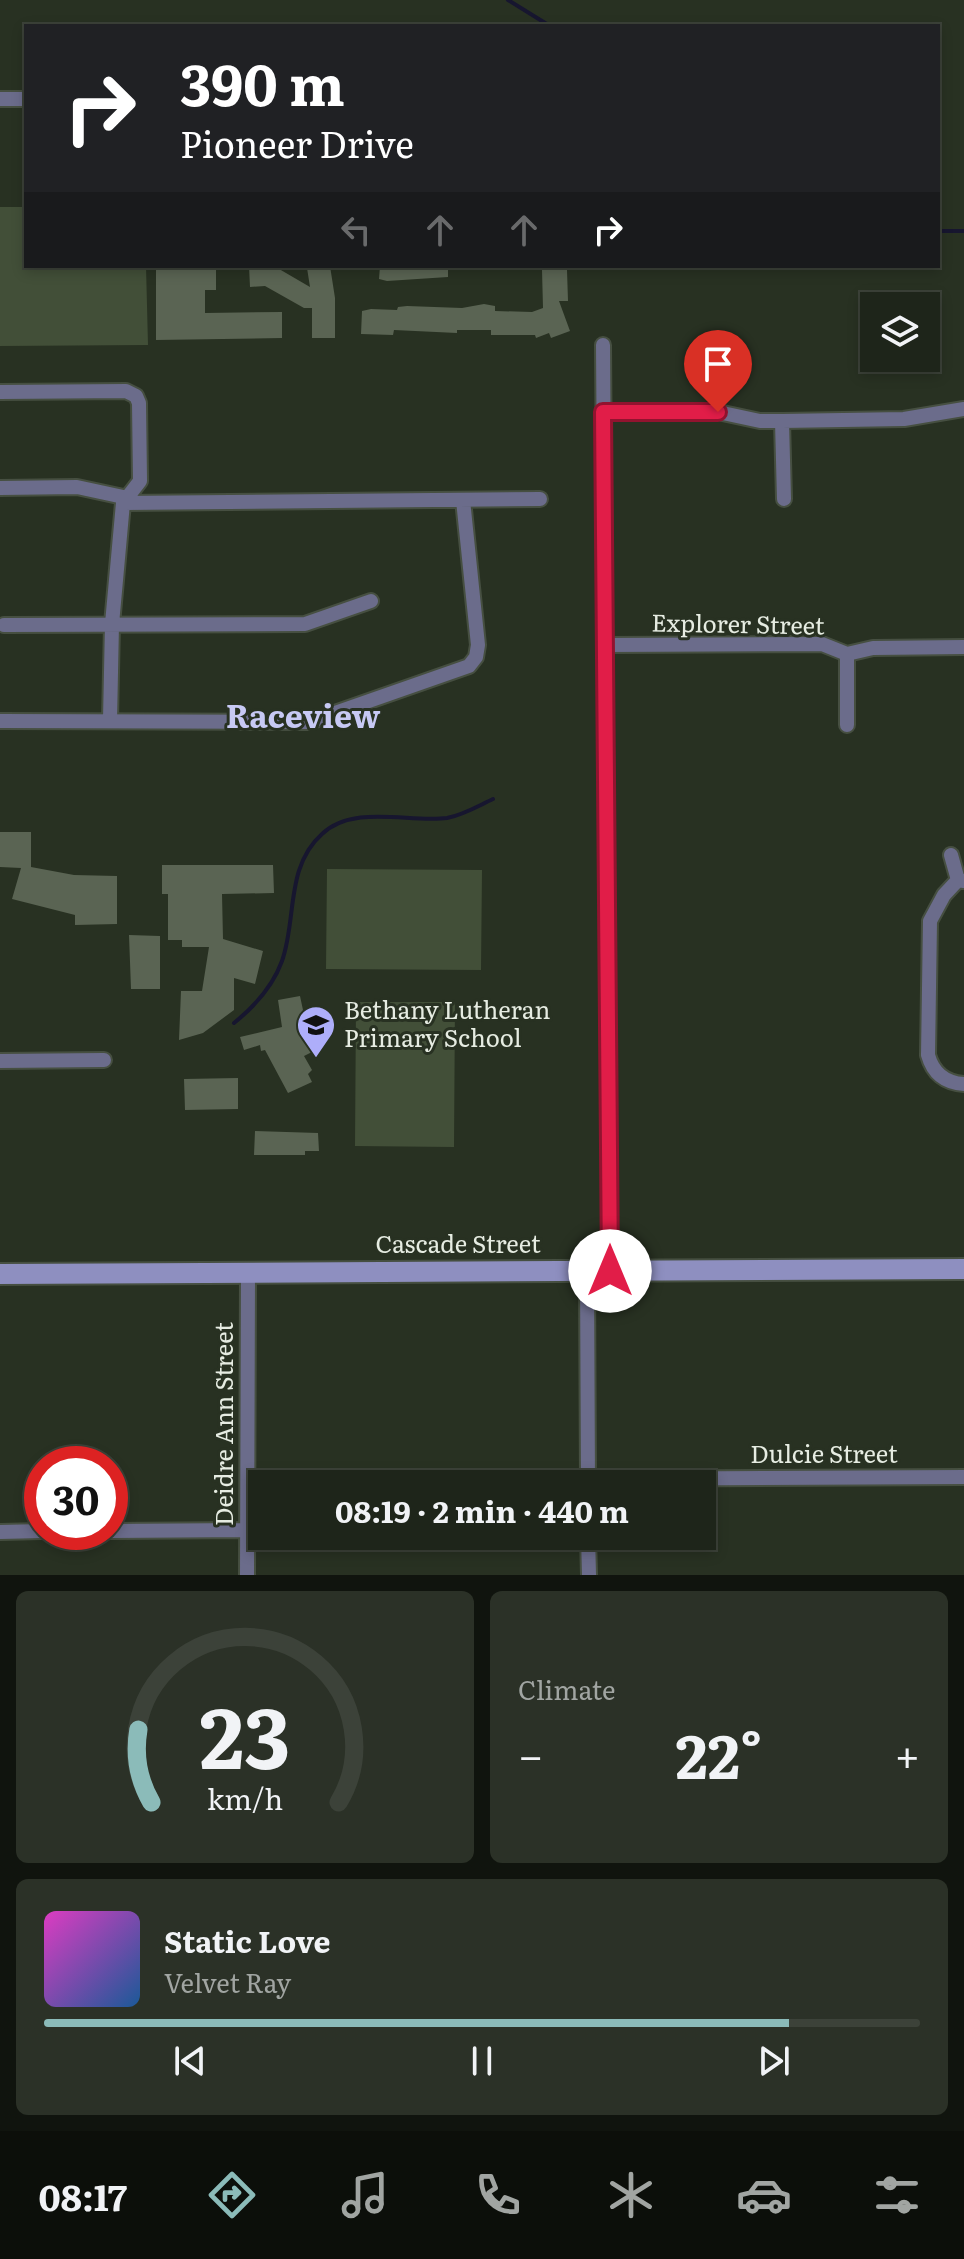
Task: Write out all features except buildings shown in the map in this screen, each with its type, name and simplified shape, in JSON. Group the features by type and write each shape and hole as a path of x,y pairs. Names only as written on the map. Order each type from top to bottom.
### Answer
{"main road":[{"name":"Cascade Street","path":"0,1274 964,1269"}],"street":[{"path":"0,99 24,99"},
{"path":"603,345 610,1271"},
{"path":"0,392 126,391 136,396 139,403 140,481 126,500 112,624 110,720"},
{"path":"603,412 718,412 760,421 782,421 904,419 964,409"},
{"path":"782,421 784,499"},
{"path":"0,488 77,487 126,500 540,499"},
{"path":"0,721 309,722 469,666 476,657 478,645 463,500"},
{"path":"4,625 305,624 371,601"},
{"name":"Explorer Street","path":"605,645 822,644 847,654 873,648 964,647"},
{"path":"847,654 847,725"},
{"path":"951,855 961,880 944,895 930,921 928,1055 937,1074 964,1084"},
{"path":"0,1061 104,1060"},
{"path":"587,1270 588,1470"},
{"name":"Deidre Ann Street","path":"247,1575 248,1272"},
{"name":"Dulcie Street","path":"716,1480 964,1477"},
{"path":"128,1531 247,1530"},
{"path":"0,1532 24,1531"},
{"path":"588,1550 589,1575"}],"green space":[{"path":"0,207 24,207 24,268 146,268 148,345 0,346"},
{"path":"327,869 482,870 481,970 326,969"},
{"path":"356,1002 455,1002 454,1147 355,1146"}],"waterway":[{"path":"508,0 547,24"},
{"path":"940,231 964,231"},
{"path":"234,1023 274,979 287,945 302,862 322,834 335,825 366,817 447,818 493,799"}],"place":[{"name":"Bethany Lutheran Primary School","path":"316,1059"}],"district":[{"name":"Raceview","path":"303,717"}],"route":[{"path":"610,1271 603,412 718,412"}]}
